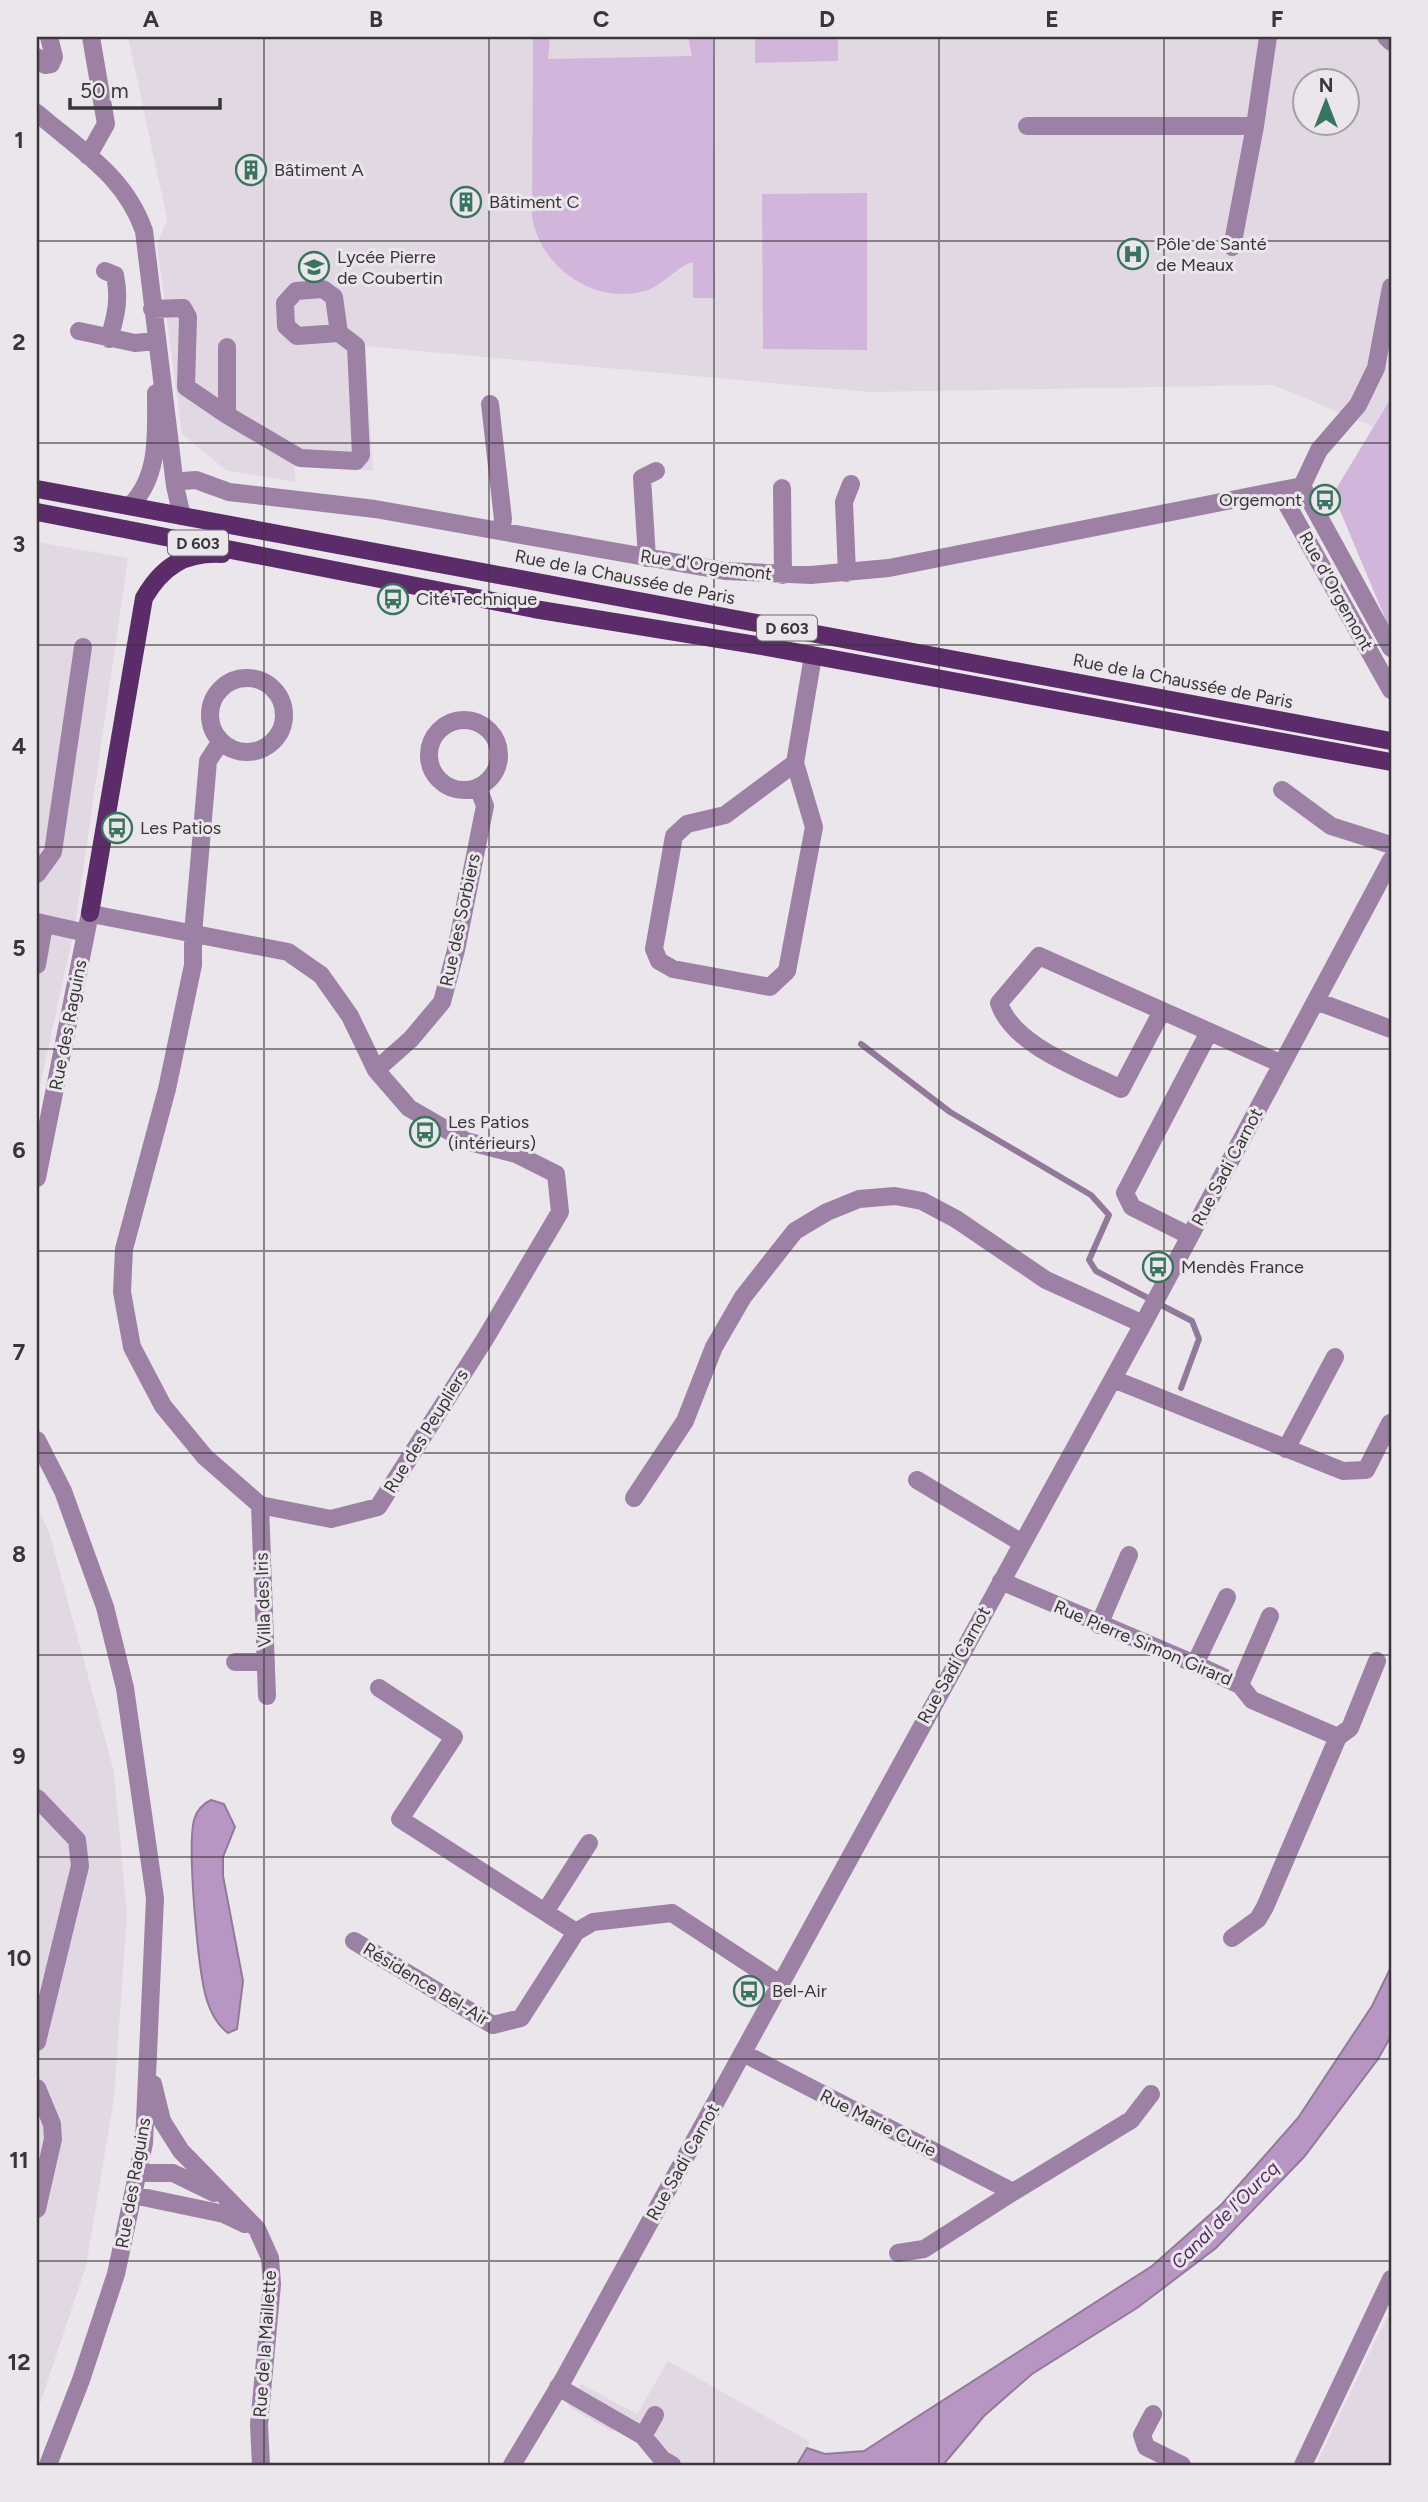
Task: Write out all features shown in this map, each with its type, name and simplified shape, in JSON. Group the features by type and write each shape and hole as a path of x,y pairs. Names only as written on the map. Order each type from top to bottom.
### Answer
{"main road":[{"name":"D 603","path":"37,489 182,516"},
{"name":"D 603","path":"37,512 534,609 813,656 1391,762"},
{"name":"Rue de la Chaussée de Paris","path":"182,516 1391,741"},
{"path":"90,913 144,598 156,577 186,557 212,554 274,558"}],"street":[{"path":"37,57 45,65 51,64 54,57 49,37"},
{"path":"88,156 106,124 91,37"},
{"path":"1232,247 1255,126 1268,37"},
{"path":"1387,37 1391,42"},
{"path":"37,113 115,179 135,204 144,231 156,345 168,410 175,486 182,516"},
{"path":"1027,126 1255,126"},
{"path":"106,271 114,275 118,294 118,312 109,339"},
{"path":"1302,486 1319,450 1358,405 1376,368 1391,287"},
{"path":"152,309 183,308 188,317 186,387 300,458 360,459 356,346 339,333"},
{"path":"79,331 109,339 156,345"},
{"path":"130,506 143,493 152,475 156,436 156,345"},
{"path":"227,347 227,415"},
{"path":"490,404 503,519 501,531"},
{"path":"648,558 642,478 656,471"},
{"name":"Rue d'Orgemont","path":"175,486 183,481 195,480 229,492 375,509 724,571 783,575 847,573 889,568 1302,486 1391,648"},
{"path":"847,573 844,502 851,484"},
{"path":"782,488 783,575"},
{"name":"Rue d'Orgemont","path":"1280,492 1391,690"},
{"path":"37,874 53,852 83,647"},
{"path":"795,763 725,815 687,824 674,836 654,949 659,961 673,969 770,987 788,971 814,827 795,763 813,656"},
{"path":"242,678 262,681 271,686 283,704 285,715 283,726 271,744 262,749 240,751 221,741 211,723 210,713 216,694 232,681 242,678"},
{"path":"471,720 480,723 495,737 499,746 498,766 493,775 478,787 468,790 448,786 434,772 429,753 431,743 443,727 451,722 471,720"},
{"path":"193,933 208,761 221,741"},
{"name":"Rue des Sorbiers","path":"376,1070 411,1040 442,1002 456,950 485,806 478,787"},
{"path":"1282,790 1331,826 1391,845"},
{"name":"Rue Sadi Carnot","path":"512,2465 743,2053 1113,1379 1391,860"},
{"name":"Rue des Raguins","path":"37,1178 90,913"},
{"name":"Rue des Peupliers","path":"90,913 193,933 288,952 321,975 350,1016 376,1070 409,1108 466,1141 516,1154 556,1174 561,1212 485,1339 378,1507 331,1519 260,1505 205,1457 163,1405 132,1346 122,1292 124,1249 167,1089 193,965 193,933"},
{"path":"37,965 41,923 86,933"},
{"path":"1162,1011 1121,1089 1029,1041 1004,1017 999,1003 1039,956 1282,1064"},
{"path":"1316,1001 1391,1030"},
{"path":"1190,1236 1132,1207 1125,1193 1209,1032"},
{"path":"634,1498 685,1421 714,1347 743,1297 795,1231 827,1212 859,1199 895,1196 922,1201 956,1219 1046,1280 1143,1324"},
{"path":"1286,1449 1335,1357"},
{"path":"1113,1379 1343,1471 1366,1469 1390,1423"},
{"name":"Rue des Raguins","path":"37,1440 63,1491 105,1607 125,1688 155,1898 150,2071 134,2195 116,2274 81,2380 48,2465"},
{"path":"917,1480 1022,1543"},
{"name":"Villa des Iris","path":"260,1505 267,1696"},
{"path":"1099,1625 1129,1555"},
{"name":"Rue Pierre Simon Girard","path":"1001,1581 1195,1664 1240,1685 1252,1700 1338,1737"},
{"path":"1195,1664 1227,1597"},
{"path":"1240,1685 1270,1616"},
{"path":"1232,1938 1258,1919 1265,1907 1338,1737 1350,1728 1377,1661"},
{"path":"236,1662 266,1662"},
{"path":"379,1688 454,1737 400,1818 576,1932 593,1922 672,1913 780,1984"},
{"path":"37,1798 77,1840 80,1866 37,2042"},
{"path":"545,1912 589,1843"},
{"name":"Résidence Bel-Air","path":"354,1941 493,2025 521,2018 576,1932"},
{"name":"Rue Marie Curie","path":"743,2053 1013,2192"},
{"path":"150,2071 162,2121 181,2151 235,2206"},
{"path":"37,2088 52,2124 53,2139 37,2208"},
{"path":"898,2253 924,2249 1131,2120 1151,2094"},
{"path":"138,2173 173,2172 235,2206"},
{"path":"134,2195 225,2214 257,2230"},
{"name":"Rue de la Maillette","path":"235,2206 257,2230 270,2258 272,2284 259,2425 261,2465"},
{"path":"1303,2465 1391,2279"},
{"path":"558,2387 643,2436 662,2459 671,2465"},
{"path":"1153,2414 1142,2435 1146,2447 1182,2465"},
{"path":"643,2436 654,2415"}],"shaded area":[{"path":"128,37 1391,37 1391,398 1374,427 1273,385 870,392 365,346 373,471 294,465 296,482 226,470 182,434 157,245 167,219"},
{"path":"533,37 550,37 548,59 692,56 688,37 713,37 715,298 693,298 693,262 648,290 628,294 609,293 574,279 546,252 537,235 532,216"},
{"path":"755,37 838,37 838,61 755,63"},
{"path":"867,193 867,350 763,349 762,194"},
{"path":"1391,398 1391,632 1333,494"},
{"path":"37,542 128,558 75,926 37,1099"},
{"path":"37,1507 49,1532 114,1772 127,1914 114,2099 86,2266 37,2413"},
{"path":"1391,2310 1391,2465 1316,2465 1371,2349"},
{"path":"668,2361 810,2442 797,2465 662,2465 647,2448 616,2427 612,2432 568,2406 581,2384 637,2414"}],"water":[{"path":"211,1800 224,1804 235,1827 223,1857 223,1876 243,1981 237,2029 228,2033 214,2017 206,1997 194,1908 194,1820 200,1808"},
{"name":"Canal de l'Ourcq","path":"1391,1967 1391,2036 1378,2059 1304,2157 1216,2248 1137,2308 1032,2374 984,2416 943,2465 797,2465 807,2448 825,2454 864,2451 1152,2266 1222,2204 1298,2118 1372,2006"}],"waterway":[{"path":"861,1044 950,1112 1091,1195 1109,1215 1089,1260 1096,1271 1148,1298"},
{"path":"1163,1306 1192,1321 1199,1339 1181,1388"}],"place":[{"name":"Bâtiment A","path":"251,170"},
{"name":"Bâtiment C","path":"466,202"},
{"name":"Pôle de Santé de Meaux","path":"1133,254"},
{"name":"Lycée Pierre de Coubertin","path":"314,267"},
{"name":"Orgemont","path":"1325,500"},
{"name":"Cité Technique","path":"393,599"},
{"name":"Les Patios","path":"117,828"},
{"name":"Les Patios (intérieurs)","path":"425,1132"},
{"name":"Mendès France","path":"1158,1267"},
{"name":"Bel-Air","path":"749,1991"}]}
